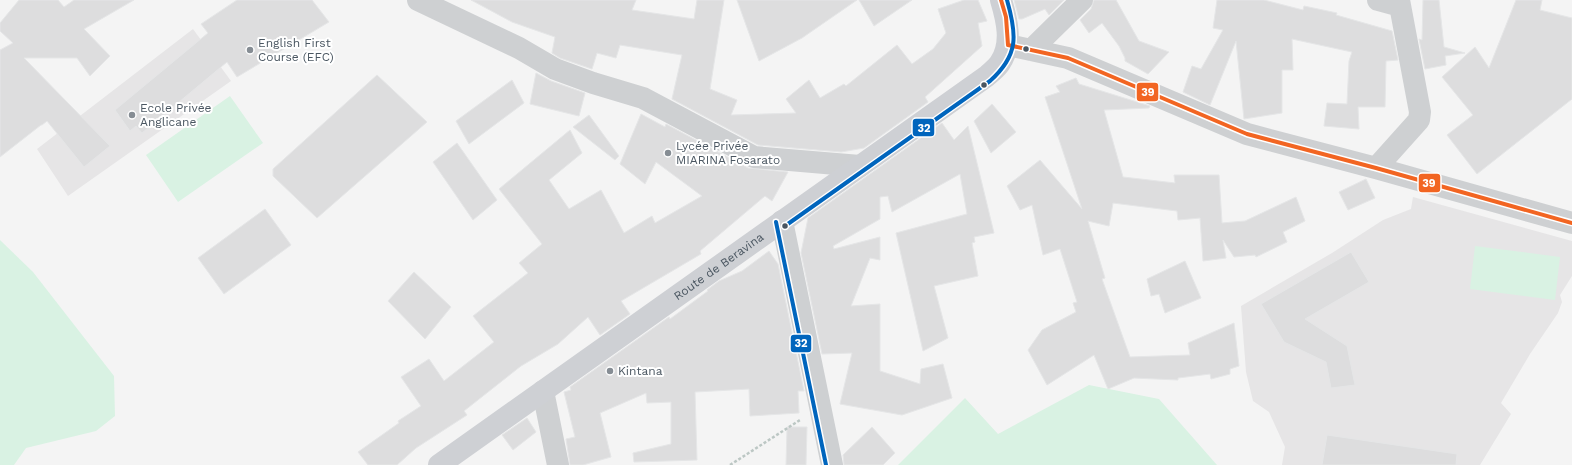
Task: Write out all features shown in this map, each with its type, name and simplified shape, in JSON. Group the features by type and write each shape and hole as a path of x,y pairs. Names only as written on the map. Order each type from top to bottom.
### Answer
{"street":[{"path":"418,0 519,48 555,69 593,83 643,98 754,157 860,166"},
{"path":"1001,0 1006,17 1008,45 1068,58 1247,134 1376,168 1572,223"},
{"path":"1031,50 1082,0"},
{"path":"1376,168 1419,120 1420,112 1400,3 1378,0"},
{"name":"Route de Beravina","path":"439,465 987,76 1000,63 1008,45"},
{"path":"782,221 832,465"},
{"path":"544,391 558,465"}],"path":[{"path":"730,465 820,407"}],"shaded area":[{"name":"Ecole Privée Anglicane","path":"193,29 231,81 68,196 37,149"},
{"path":"1413,197 1572,241 1572,276 1560,295 1562,302 1558,313 1530,354 1501,403 1511,414 1480,465 1282,465 1285,447 1269,412 1253,401 1246,372 1241,306 1332,253 1383,220 1411,209"}],"green space":[{"path":"230,96 263,143 178,202 146,155"},
{"path":"0,240 33,272 114,376 115,416 96,431 26,448 14,465 0,465"},
{"path":"1475,246 1560,257 1555,300 1470,289"},
{"path":"1089,385 1159,399 1217,465 898,465 965,398 998,434"}],"building":[{"path":"19,0 58,0 64,7 74,0 134,0 84,29 110,56 90,76 77,58 24,58 110,146 84,167 47,121 0,157 0,50 13,43 0,31 0,23"},
{"path":"237,0 312,0 329,22 237,77 227,62 142,133 136,126 130,131 115,110 208,33 201,24"},
{"path":"471,0 636,0 632,10 694,19 697,0 724,0 710,89 737,100 731,115 796,113 786,99 809,80 820,98 844,84 846,86 897,45 912,64 933,49 946,33 938,9 964,0 978,0 987,21 978,23 982,46 925,97 928,102 864,148 841,152 758,145 672,99 682,55 620,45 616,58 597,53 592,69 560,58 552,53 555,37 512,22"},
{"path":"737,0 857,0 802,38 759,61"},
{"path":"859,0 912,0 874,26"},
{"path":"1014,0 1064,0 1049,15 1045,9 1019,19"},
{"path":"1094,0 1116,0 1139,41 1169,52 1148,74 1125,61 1119,46 1102,23 1089,33 1080,20 1091,9"},
{"path":"1217,0 1264,0 1303,10 1304,6 1337,13 1336,15 1392,31 1398,60 1386,61 1385,107 1358,107 1359,129 1324,126 1327,103 1347,104 1349,61 1352,52 1292,39 1293,70 1282,70 1282,113 1244,119 1236,41 1210,105 1183,92 1192,66 1201,69 1223,30 1213,28"},
{"path":"1423,0 1439,0 1444,47 1465,53 1445,56 1446,65 1425,69 1419,39 1422,40"},
{"path":"1516,0 1542,0 1540,10 1572,18 1572,99 1477,174 1447,135 1473,115 1442,77 1475,47 1489,68"},
{"path":"536,73 551,81 585,93 579,116 530,104"},
{"path":"377,75 427,122 317,218 273,176 273,169"},
{"path":"1076,78 1079,84 1150,106 1149,108 1104,110 1123,177 1175,183 1174,175 1219,175 1222,223 1245,221 1296,197 1305,221 1283,232 1287,242 1256,257 1255,255 1234,257 1223,240 1226,258 1203,261 1200,218 1178,220 1177,211 1113,203 1109,226 1088,221 1105,278 1102,279 1130,357 1190,355 1188,343 1234,323 1239,366 1230,369 1230,374 1211,379 1210,374 1178,378 1178,380 1134,378 1108,389 1094,355 1047,385 1028,350 1042,330 1076,312 1073,303 1077,302 1060,249 1043,255 1032,205 1020,210 1007,186 1040,160 1082,209 1045,97 1060,92 1056,86"},
{"path":"512,80 524,103 469,144 456,121"},
{"path":"992,104 1016,132 991,153 974,121"},
{"path":"641,114 665,127 666,124 748,168 788,172 772,201 765,196 700,251 701,254 621,301 630,314 600,335 588,317 558,344 521,366 464,411 467,415 416,448 397,465 368,465 358,452 399,423 398,421 421,406 401,377 429,359 444,381 494,342 473,316 528,273 519,263 542,244 499,189 570,130 582,153 549,180 569,209 601,190 624,233 652,216 655,223 702,196 656,162 645,184 620,164"},
{"path":"589,115 619,156 615,160 573,127"},
{"path":"942,123 954,140 968,126 994,233 974,237 975,242 972,243 978,276 934,286 948,338 923,351 896,233 967,214 960,174 892,212 888,196 880,197 880,219 833,246 834,249 880,237 880,260 870,258 851,306 880,304 880,371 920,384 921,369 943,364 952,398 902,415 840,404 852,353 822,354 801,253 808,218"},
{"path":"457,143 497,200 473,220 433,162"},
{"path":"1366,179 1375,198 1348,210 1339,192"},
{"path":"265,209 291,245 224,294 198,258"},
{"path":"769,251 778,264 804,391 798,391 799,413 750,416 749,389 695,392 697,460 634,462 633,453 671,444 671,402 647,403 646,393 600,413 611,457 583,465 570,465 566,439 575,437 564,392 571,390 570,387 669,317 670,319 719,281 742,271"},
{"path":"1351,252 1369,282 1305,319 1347,346 1355,385 1331,388 1326,362 1284,342 1261,304"},
{"path":"1185,261 1201,298 1165,313 1159,294 1151,296 1147,279"},
{"path":"414,272 451,307 425,339 388,301"},
{"path":"527,418 536,432 513,450 502,435"},
{"path":"787,427 807,427 806,465 786,465"},
{"path":"872,427 895,453 883,465 844,465 843,455"},
{"path":"1327,435 1457,454 1456,465 1322,465"}],"transit line":[{"name":"39","path":"1001,0 1006,17 1008,45"},
{"name":"32","path":"785,226 990,81 1006,62 1011,53 1013,44 1013,24 1007,0"},
{"name":"39","path":"1008,45 1068,58 1247,134 1376,168 1572,223"},
{"name":"32","path":"776,222 826,465"}],"place":[{"name":"English First Course (EFC)","path":"250,50"},
{"name":"Ecole Privée Anglicane","path":"132,115"},
{"name":"Lycée Privée MIARINA Fosarato","path":"668,153"},
{"name":"Kintana","path":"610,371"}]}
